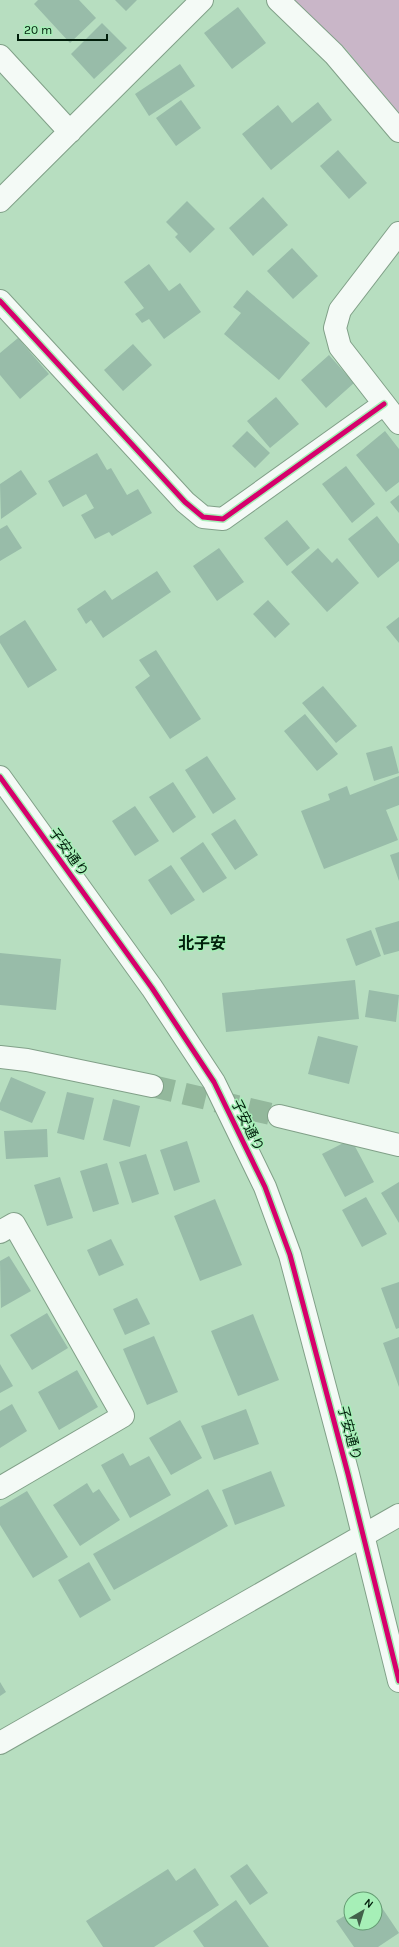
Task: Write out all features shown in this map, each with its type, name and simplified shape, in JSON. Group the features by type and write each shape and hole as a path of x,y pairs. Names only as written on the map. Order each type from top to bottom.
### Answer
{"street":[{"path":"0,201 202,0"},
{"path":"278,0 334,54 399,131"},
{"path":"0,56 70,132"},
{"path":"399,233 340,310 335,328 340,347 399,423"},
{"path":"0,301 185,502 203,517 223,519 384,404"},
{"name":"子安通り","path":"0,777 152,988 214,1082 265,1186 290,1254 363,1535 399,1681"},
{"path":"0,1057 27,1060 152,1086"},
{"path":"279,1116 399,1145"},
{"path":"0,1232 14,1224 123,1416 0,1488"},
{"path":"0,1743 399,1515"}],"shaded area":[{"path":"291,0 399,0 399,114 346,49"}],"building":[{"path":"38,0 79,0 96,18 70,43 34,4"},
{"path":"115,0 137,0 126,11"},
{"path":"238,7 266,43 232,69 204,33"},
{"path":"102,23 127,48 94,79 71,54"},
{"path":"180,64 195,86 149,116 135,94"},
{"path":"181,100 201,128 176,146 156,118"},
{"path":"318,102 332,120 271,170 242,134 278,105 292,123"},
{"path":"338,150 367,183 349,199 320,166"},
{"path":"263,197 288,225 253,256 229,228"},
{"path":"187,201 215,229 190,253 175,237 178,234 166,222"},
{"path":"292,248 318,276 293,299 267,271"},
{"path":"149,264 169,291 180,283 201,312 164,339 149,319 142,323 135,314 144,308 124,282"},
{"path":"247,290 310,343 279,380 224,334 241,313 233,307"},
{"path":"18,338 49,374 20,399 0,375 0,353"},
{"path":"133,344 152,365 123,391 104,370"},
{"path":"329,355 354,383 326,408 301,380"},
{"path":"276,397 299,424 270,448 247,421"},
{"path":"247,431 270,453 255,468 232,446"},
{"path":"385,431 399,449 399,482 386,492 356,455"},
{"path":"97,453 107,470 111,468 127,495 138,489 152,513 112,536 109,532 95,539 81,515 94,508 86,494 63,507 48,481"},
{"path":"346,466 375,504 352,523 322,484"},
{"path":"21,470 37,494 1,519 0,484"},
{"path":"399,495 399,513 390,502"},
{"path":"377,516 399,544 399,561 378,578 348,539"},
{"path":"287,520 310,548 287,566 264,538"},
{"path":"7,525 22,548 0,561 0,529"},
{"path":"219,548 244,582 217,601 193,566"},
{"path":"318,548 332,563 337,558 359,583 327,612 291,572"},
{"path":"157,571 171,592 103,638 91,620 86,624 77,609 105,590 112,600"},
{"path":"268,600 290,624 275,638 253,614"},
{"path":"399,617 399,643 386,627"},
{"path":"25,620 57,670 28,688 0,643 0,636"},
{"path":"156,650 201,719 170,739 135,687 150,676 139,660"},
{"path":"323,686 357,726 336,743 302,703"},
{"path":"305,714 338,754 317,771 284,731"},
{"path":"392,746 399,773 374,781 366,753"},
{"path":"207,756 236,799 213,814 185,770"},
{"path":"399,776 399,805 386,810 398,840 324,869 301,811 330,800 328,794 347,786 350,795"},
{"path":"173,782 196,817 173,833 149,797"},
{"path":"135,806 159,841 135,856 112,821"},
{"path":"235,819 258,855 235,870 211,834"},
{"path":"203,842 227,878 203,893 180,858"},
{"path":"399,852 399,881 390,855"},
{"path":"171,865 195,900 171,915 148,880"},
{"path":"399,921 399,951 384,955 375,928"},
{"path":"371,930 381,956 356,966 346,939"},
{"path":"0,953 61,959 56,1010 0,1005"},
{"path":"355,980 359,1019 226,1032 222,993"},
{"path":"369,990 399,995 396,1022 365,1017"},
{"path":"318,1036 358,1046 349,1084 308,1074"},
{"path":"11,1077 46,1092 32,1123 0,1110 0,1103"},
{"path":"67,1092 94,1098 84,1140 57,1133"},
{"path":"113,1099 140,1106 130,1147 103,1140"},
{"path":"47,1129 48,1157 6,1159 4,1131"},
{"path":"351,1139 374,1182 345,1197 322,1154"},
{"path":"187,1141 200,1182 174,1191 160,1150"},
{"path":"146,1154 159,1194 132,1203 119,1162"},
{"path":"107,1163 119,1204 93,1212 80,1171"},
{"path":"60,1177 73,1218 47,1226 34,1185"},
{"path":"399,1182 399,1223 381,1193"},
{"path":"366,1197 387,1234 362,1247 342,1210"},
{"path":"215,1199 242,1265 200,1281 174,1216"},
{"path":"111,1239 124,1265 99,1276 87,1250"},
{"path":"9,1256 31,1291 1,1308 0,1261"},
{"path":"399,1282 399,1328 396,1329 381,1288"},
{"path":"137,1298 150,1324 125,1335 113,1309"},
{"path":"47,1313 68,1348 32,1370 10,1335"},
{"path":"253,1314 279,1380 238,1396 211,1331"},
{"path":"154,1336 178,1392 147,1405 123,1349"},
{"path":"399,1337 399,1387 383,1343"},
{"path":"0,1364 13,1386 0,1393"},
{"path":"77,1370 98,1407 59,1430 38,1392"},
{"path":"12,1404 27,1431 0,1448 0,1411"},
{"path":"246,1409 259,1444 214,1460 201,1426"},
{"path":"180,1420 202,1458 171,1475 149,1438"},
{"path":"123,1453 130,1466 149,1456 171,1495 130,1518 101,1465"},
{"path":"271,1471 285,1506 235,1525 222,1490"},
{"path":"87,1483 93,1493 99,1489 120,1520 80,1546 53,1505"},
{"path":"208,1489 228,1526 114,1590 93,1554"},
{"path":"27,1491 68,1557 33,1578 0,1525 0,1507"},
{"path":"89,1562 111,1600 80,1618 58,1580"},
{"path":"0,1682 6,1692 0,1696"},
{"path":"247,1864 268,1893 250,1905 230,1876"},
{"path":"195,1868 219,1905 154,1947 103,1947 86,1921 168,1869 176,1881"},
{"path":"236,1900 269,1947 204,1947 193,1931"},
{"path":"383,1909 399,1933 378,1947 354,1947 336,1921 343,1917 343,1931 383,1931"}],"tunnel":[{"path":"152,1086 279,1116"}],"cycle path":[{"path":"0,301 185,502 203,517 223,519 384,404"},
{"path":"0,777 152,988 214,1082 265,1187 290,1255 348,1474 399,1681"}],"district":[{"name":"北子安","path":"202,943"}]}
